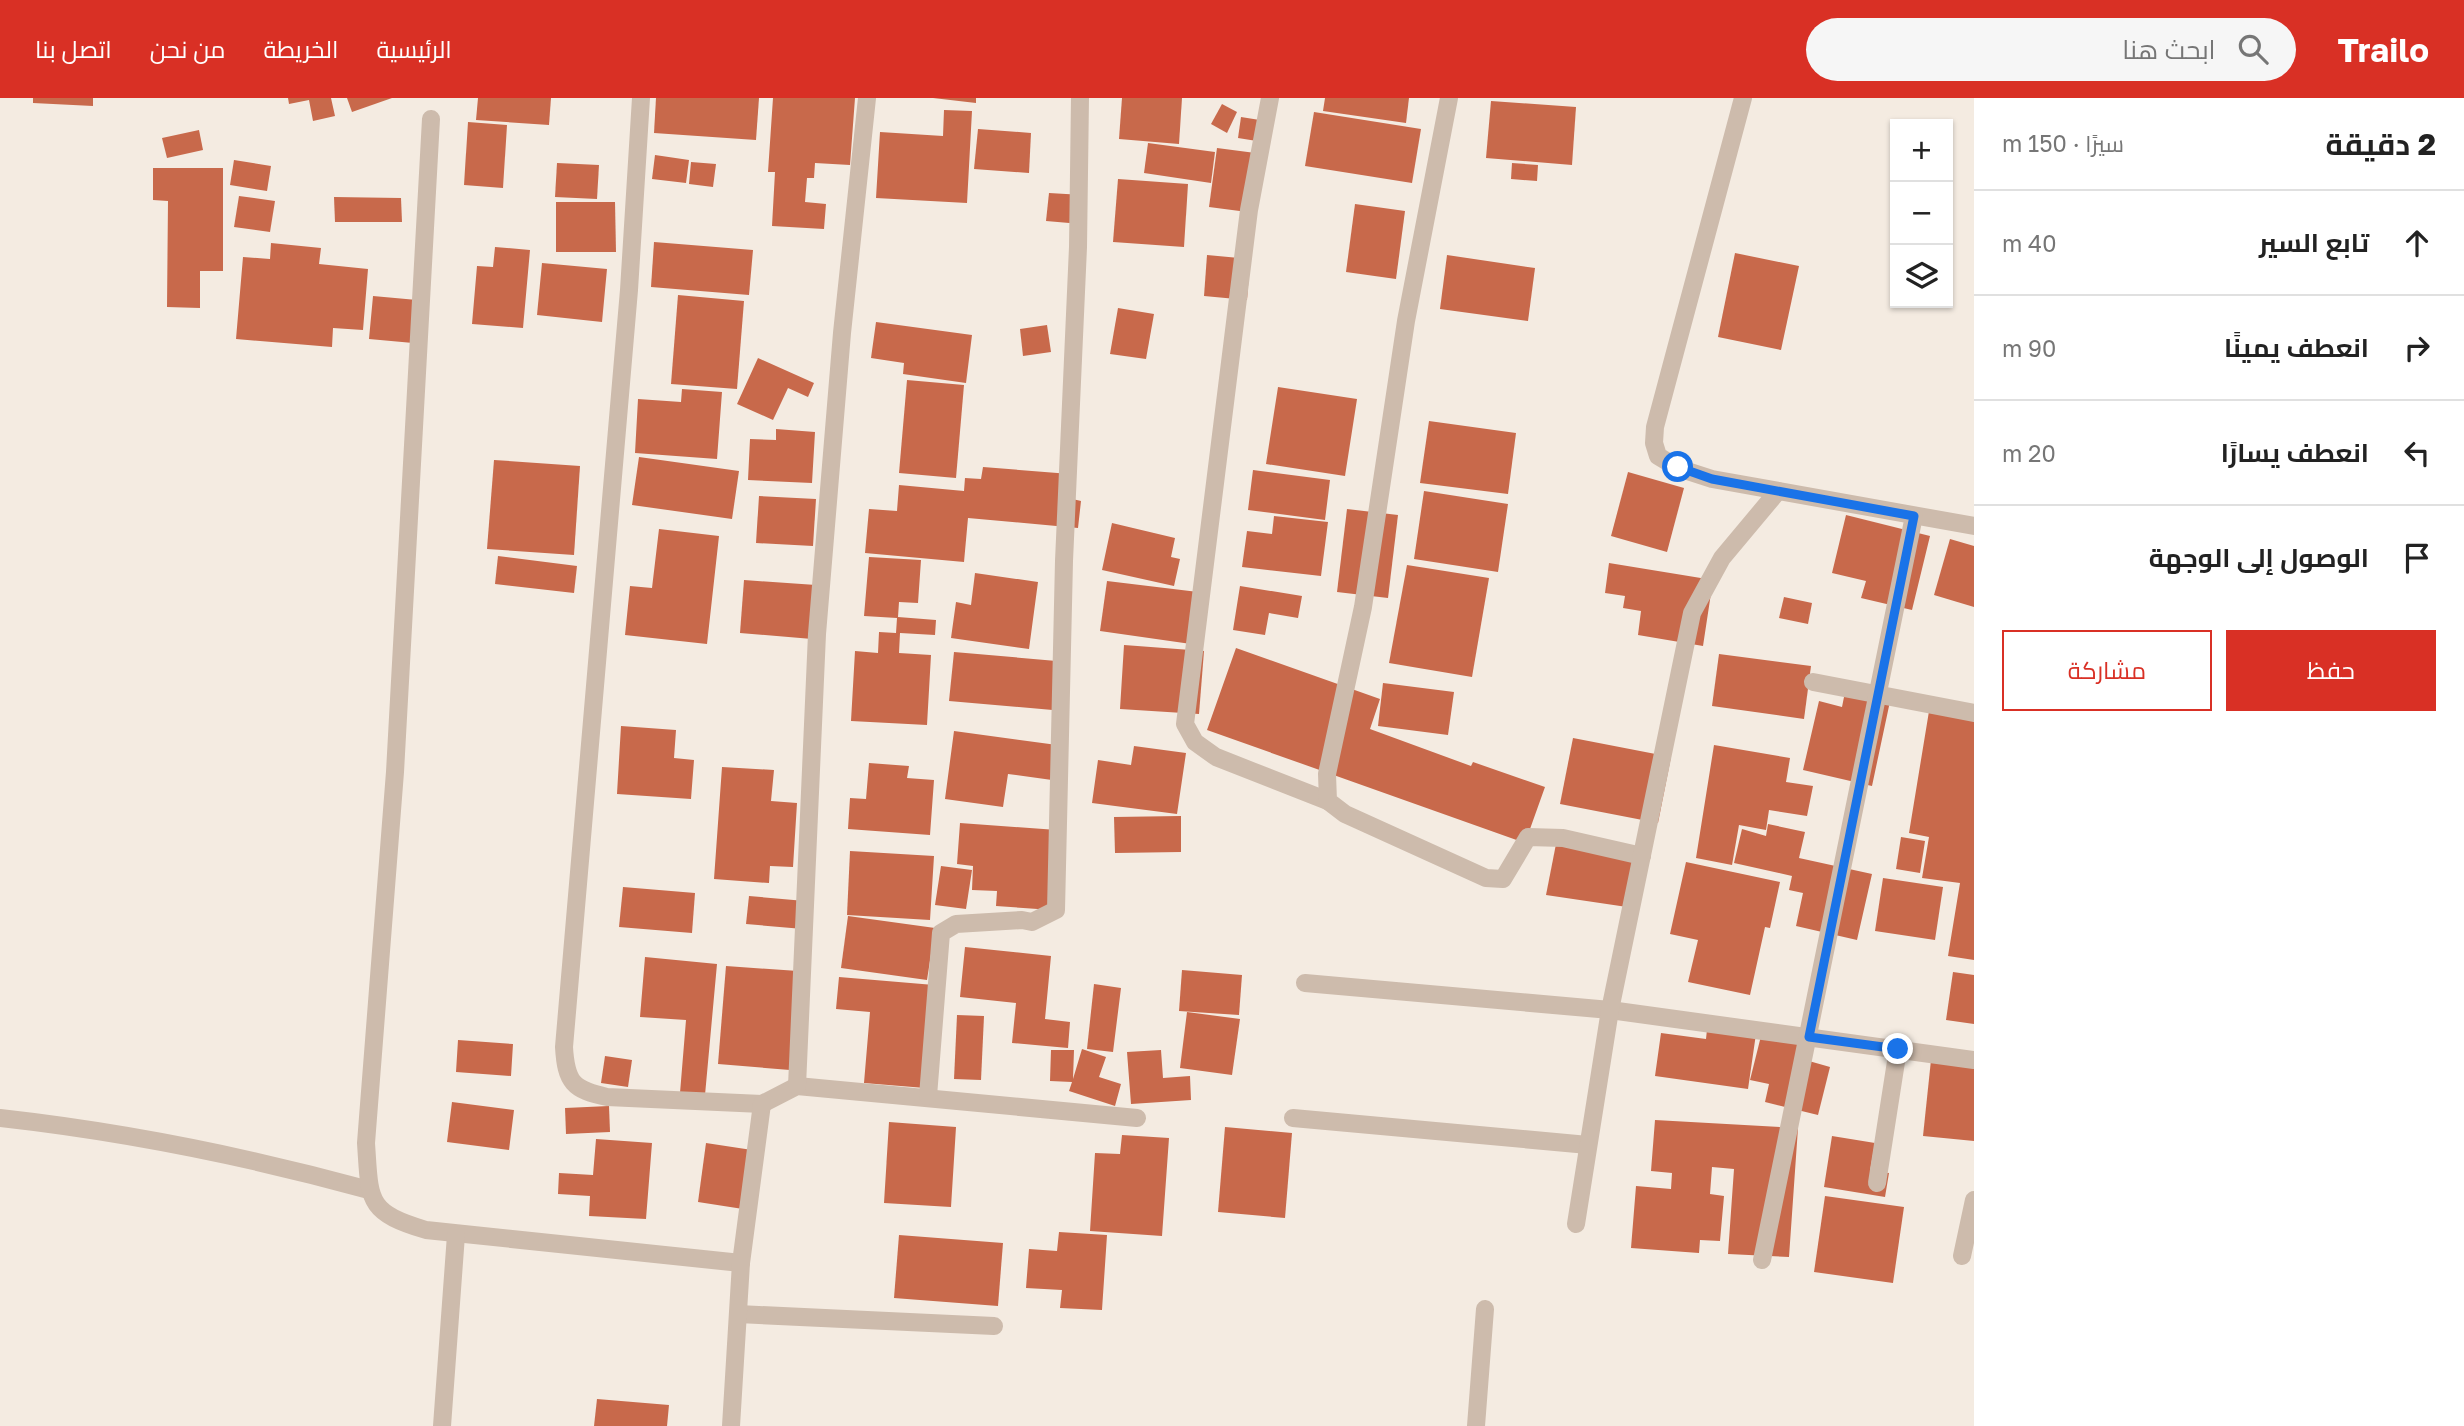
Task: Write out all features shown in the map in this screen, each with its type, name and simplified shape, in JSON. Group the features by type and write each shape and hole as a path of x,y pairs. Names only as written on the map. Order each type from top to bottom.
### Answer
{"street":[{"path":"641,98 628,303 565,1033 565,1069 572,1083 588,1093 607,1097 762,1104 797,1086 928,1096 1137,1118"},
{"path":"797,1086 817,635 842,333 867,98"},
{"path":"928,1096 941,933 956,924 1022,920 1032,922 1056,910 1064,561 1078,247 1080,98"},
{"path":"1270,98 1249,210 1185,724 1195,743 1216,757 1328,801 1345,814 1486,878 1503,879 1528,837 1563,838 1642,856"},
{"path":"1328,801 1327,774 1363,607 1406,321 1449,98"},
{"path":"1743,98 1664,393 1654,443 1658,456 1678,467 1712,479 1974,526"},
{"path":"431,119 396,772 366,1143 369,1190 377,1207 394,1221 456,1236 741,1263"},
{"path":"1576,1224 1610,1010 1692,613 1722,558 1778,491"},
{"path":"1762,1260 1914,516"},
{"path":"1813,682 1974,713"},
{"path":"1305,982 1610,1010 1974,1059"},
{"path":"1877,1183 1898,1049"},
{"path":"731,1426 741,1263 762,1104"},
{"path":"0,1118 94,1129 311,1174 369,1190"},
{"path":"1293,1118 1588,1145"},
{"path":"1962,1256 1974,1200"},
{"path":"442,1426 456,1236"},
{"path":"1476,1426 1485,1309"},
{"path":"738,1314 994,1326"}],"building":[{"path":"33,98 93,98 93,106 33,103"},
{"path":"288,98 331,98 335,116 313,121 309,100 289,104"},
{"path":"347,98 392,98 352,112"},
{"path":"478,98 551,98 549,125 476,120"},
{"path":"656,98 759,98 756,140 654,133"},
{"path":"773,98 855,98 850,165 815,163 814,178 807,178 805,202 826,204 824,229 772,226 775,172 768,172"},
{"path":"933,98 976,98 976,103"},
{"path":"1122,98 1182,98 1179,144 1119,139"},
{"path":"1325,98 1409,98 1406,123 1323,111"},
{"path":"1491,101 1576,107 1572,165 1486,158"},
{"path":"1222,104 1237,112 1227,133 1211,124"},
{"path":"944,110 972,111 967,203 876,198 880,132 943,136"},
{"path":"1314,112 1421,129 1412,183 1305,166"},
{"path":"1241,117 1266,121 1263,142 1238,138"},
{"path":"468,122 507,125 503,188 464,185"},
{"path":"978,129 1031,133 1029,173 974,169"},
{"path":"199,130 203,150 167,158 162,138"},
{"path":"1148,143 1215,152 1211,183 1144,173"},
{"path":"1217,148 1263,154 1255,213 1209,207"},
{"path":"655,155 689,160 686,183 652,179"},
{"path":"234,160 271,166 267,191 230,185"},
{"path":"691,162 716,164 713,187 689,184"},
{"path":"557,163 599,165 597,199 555,197"},
{"path":"1512,163 1538,165 1537,181 1511,179"},
{"path":"153,168 223,168 223,271 200,271 200,308 167,307 168,201 153,200"},
{"path":"1118,179 1188,184 1184,247 1113,242"},
{"path":"1049,193 1083,195 1081,224 1046,221"},
{"path":"239,196 275,201 270,232 234,227"},
{"path":"334,197 401,198 402,222 335,222"},
{"path":"556,202 615,202 616,252 556,252"},
{"path":"1355,204 1405,211 1396,279 1346,272"},
{"path":"654,242 753,250 749,295 651,287"},
{"path":"271,243 321,248 319,264 368,269 363,330 333,328 332,347 236,339 243,257 270,259"},
{"path":"495,247 530,250 523,328 472,324 477,266 493,267"},
{"path":"1735,253 1799,266 1781,350 1718,337"},
{"path":"1207,255 1250,259 1247,300 1204,296"},
{"path":"1447,255 1535,268 1528,321 1440,309"},
{"path":"542,263 607,269 602,322 537,315"},
{"path":"678,295 744,301 737,389 671,384"},
{"path":"373,296 417,300 413,343 369,339"},
{"path":"1118,308 1154,314 1146,359 1110,354"},
{"path":"876,322 972,335 966,383 903,374 904,363 871,358"},
{"path":"1047,325 1051,352 1023,356 1020,329"},
{"path":"758,358 814,383 808,397 788,388 773,420 737,404"},
{"path":"907,380 964,385 956,478 899,473"},
{"path":"1278,387 1357,399 1345,476 1266,464"},
{"path":"682,389 722,392 717,459 635,453 638,399 681,402"},
{"path":"1429,421 1516,433 1508,494 1420,483"},
{"path":"776,429 815,432 812,483 748,480 750,439 776,440"},
{"path":"639,457 739,471 732,519 632,505"},
{"path":"494,460 580,466 574,555 487,549"},
{"path":"983,467 1070,474 1064,497 1081,501 1078,528 968,518 964,562 865,553 869,509 897,511 899,485 964,491 965,478 981,479"},
{"path":"1253,470 1330,480 1325,520 1248,510"},
{"path":"1628,472 1684,488 1667,552 1611,536"},
{"path":"1424,491 1508,504 1498,572 1414,559"},
{"path":"759,496 816,499 813,546 756,543"},
{"path":"1347,509 1398,515 1388,598 1337,592"},
{"path":"1846,515 1930,536 1912,610 1861,598 1866,581 1832,573"},
{"path":"1274,516 1328,522 1321,576 1242,567 1247,531 1272,534"},
{"path":"1112,523 1175,538 1171,557 1180,559 1174,586 1102,570"},
{"path":"659,529 719,536 707,644 625,635 630,586 652,588"},
{"path":"1950,539 1974,546 1974,607 1934,595"},
{"path":"498,556 577,566 574,593 495,584"},
{"path":"869,557 921,560 918,603 899,602 898,617 936,620 935,635 900,633 899,653 931,655 927,725 851,721 855,651 878,653 879,632 896,633 897,618 864,616"},
{"path":"1609,563 1713,580 1703,646 1638,635 1641,611 1623,608 1625,596 1605,593"},
{"path":"1407,565 1489,578 1472,677 1389,663"},
{"path":"975,573 1038,582 1029,649 951,638 956,602 971,605"},
{"path":"744,580 816,585 812,639 740,633"},
{"path":"1107,581 1198,592 1191,644 1100,631"},
{"path":"1240,586 1302,596 1298,618 1269,613 1265,635 1233,630"},
{"path":"1784,597 1812,603 1808,624 1779,618"},
{"path":"1124,645 1204,651 1199,714 1120,709"},
{"path":"1236,648 1380,699 1370,729 1471,766 1473,762 1545,787 1525,843 1207,730"},
{"path":"954,652 1068,662 1064,711 949,701"},
{"path":"1719,654 1811,666 1804,719 1712,706"},
{"path":"1847,682 1892,692 1872,786 1803,770 1819,701 1842,707"},
{"path":"1383,683 1454,692 1448,735 1378,726"},
{"path":"1931,699 1974,705 1974,960 1948,956 1960,883 1922,878 1929,837 1909,833"},
{"path":"621,726 676,730 674,758 694,760 691,799 617,794"},
{"path":"954,731 1057,745 1052,780 1008,774 1003,807 945,799"},
{"path":"1573,738 1671,757 1658,823 1560,804"},
{"path":"1714,745 1790,758 1786,782 1813,786 1807,816 1769,810 1766,830 1739,825 1732,865 1696,858"},
{"path":"1134,746 1186,753 1177,814 1092,803 1098,760 1131,765"},
{"path":"869,763 909,766 907,778 934,780 930,835 848,829 850,798 866,799"},
{"path":"722,767 774,770 771,801 797,803 793,867 770,866 769,883 714,879"},
{"path":"1181,816 1181,852 1115,853 1114,817"},
{"path":"960,823 1057,830 1052,910 996,906 997,891 972,890 973,866 957,864"},
{"path":"1768,824 1805,832 1799,858 1872,874 1857,940 1796,926 1803,893 1789,890 1792,876 1734,863 1742,829 1766,836"},
{"path":"1901,837 1925,841 1920,873 1896,869"},
{"path":"1556,844 1635,855 1627,907 1546,895"},
{"path":"850,851 934,856 930,920 847,915"},
{"path":"1686,862 1780,882 1770,928 1765,927 1750,995 1688,982 1698,940 1670,934"},
{"path":"941,866 972,870 966,909 935,905"},
{"path":"1883,878 1943,887 1935,940 1875,931"},
{"path":"623,887 695,893 692,933 619,927"},
{"path":"749,896 805,901 803,929 746,924"},
{"path":"848,916 935,928 927,980 841,968"},
{"path":"965,947 1051,956 1045,1019 1070,1022 1068,1048 1012,1043 1016,1003 960,997"},
{"path":"645,957 717,964 705,1095 680,1093 686,1020 640,1017"},
{"path":"726,966 798,971 790,1070 718,1064"},
{"path":"1182,970 1242,975 1239,1015 1179,1011"},
{"path":"1953,972 1974,975 1974,1024 1946,1020"},
{"path":"839,977 934,985 925,1088 864,1083 870,1012 836,1009"},
{"path":"1094,984 1121,988 1113,1052 1087,1049"},
{"path":"1187,1012 1240,1019 1232,1075 1180,1068"},
{"path":"957,1015 984,1016 981,1080 954,1079"},
{"path":"1708,1020 1757,1027 1748,1089 1655,1076 1661,1033 1706,1039"},
{"path":"1764,1024 1815,1037 1809,1061 1830,1067 1818,1115 1765,1102 1769,1084 1750,1080"},
{"path":"458,1040 513,1044 511,1076 456,1072"},
{"path":"1082,1049 1106,1057 1099,1077 1121,1084 1115,1106 1069,1091 1072,1082 1050,1081 1051,1050 1074,1050 1073,1079"},
{"path":"1161,1050 1163,1078 1190,1076 1191,1100 1131,1104 1127,1052"},
{"path":"605,1056 632,1060 628,1087 601,1083"},
{"path":"1931,1060 1974,1064 1974,1141 1923,1136"},
{"path":"452,1102 514,1110 509,1150 447,1142"},
{"path":"609,1106 610,1132 566,1134 565,1108"},
{"path":"1655,1120 1798,1128 1789,1257 1728,1254 1734,1169 1712,1167 1710,1194 1724,1196 1720,1241 1700,1240 1699,1253 1631,1248 1636,1186 1671,1189 1672,1173 1651,1171"},
{"path":"889,1122 956,1127 951,1207 884,1203"},
{"path":"1225,1127 1292,1133 1285,1218 1218,1212"},
{"path":"1122,1135 1169,1138 1162,1236 1090,1231 1095,1153 1120,1154"},
{"path":"1832,1136 1875,1143 1870,1171 1889,1173 1885,1197 1824,1187"},
{"path":"596,1139 652,1143 646,1219 589,1216 590,1196 558,1194 559,1173 593,1175"},
{"path":"706,1143 752,1150 743,1209 698,1202"},
{"path":"1825,1196 1904,1207 1893,1283 1814,1272"},
{"path":"1059,1232 1107,1235 1102,1310 1060,1308 1062,1290 1026,1288 1029,1249 1057,1251"},
{"path":"899,1235 1003,1243 998,1306 894,1298"},
{"path":"597,1399 669,1405 667,1426 594,1426"}],"route":[{"path":"1678,467 1712,479 1914,516 1809,1037 1898,1049"}]}
